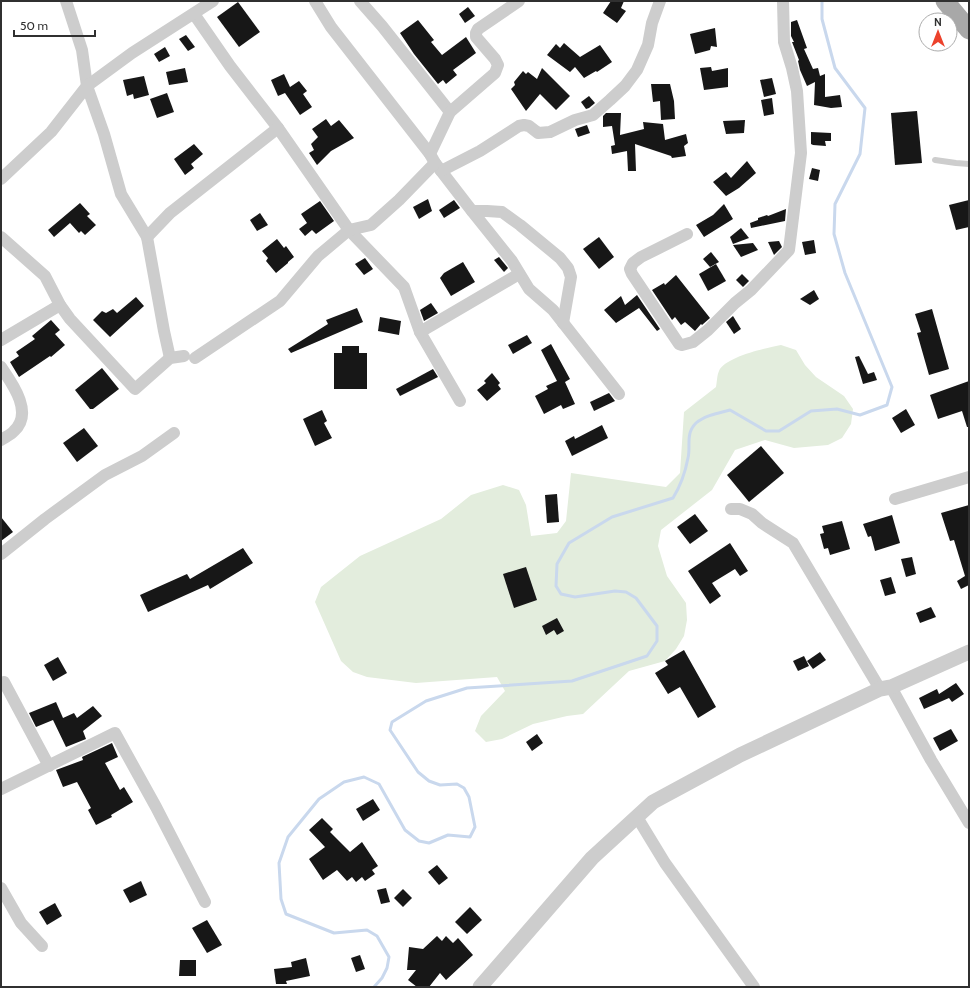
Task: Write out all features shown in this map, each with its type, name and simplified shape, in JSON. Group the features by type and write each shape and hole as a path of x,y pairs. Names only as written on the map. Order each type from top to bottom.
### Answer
{"main road":[{"path":"945,1 969,30"}],"street":[{"path":"66,1 82,50 87,86 104,134 121,194 146,237 170,358"},
{"path":"1,178 51,132 87,86 132,54 213,1"},
{"path":"315,1 331,27 512,261 529,289 553,310 619,394"},
{"path":"360,1 382,26 450,112"},
{"path":"1,237 45,276 60,305 70,319 135,389 170,358 190,357 280,301 318,256 349,230 371,225 399,200 436,162 450,112 495,73 498,65 495,59 476,37 478,29 519,1"},
{"path":"436,162 480,151 519,126 529,126 538,132 550,132 575,120 593,115 625,86 637,70 648,45 652,23 660,1"},
{"path":"687,234 641,257 633,262 630,269 679,344 682,345 693,342 708,330 785,256 791,245 801,142 797,91 784,42 783,1"},
{"path":"194,14 230,66 278,128 349,230 404,287 420,332 460,401"},
{"path":"146,237 170,213 278,128"},
{"path":"472,211 502,212 554,254 568,268 571,277 563,323"},
{"path":"420,332 519,274"},
{"path":"1,340 60,305"},
{"path":"1,367 16,388 22,406 21,421 15,431 1,440"},
{"path":"1,554 45,519 105,475 142,456 174,433"},
{"path":"895,498 969,477"},
{"path":"731,509 740,509 752,514 762,523 793,543 886,688 969,823"},
{"path":"480,987 592,858 653,802 740,755 886,688 969,652"},
{"path":"4,682 50,766"},
{"path":"1,790 115,733 156,807 205,902"},
{"path":"637,817 665,863 754,987"},
{"path":"1,888 21,923 42,946"}],"lane":[{"path":"935,160 956,164 969,164"}],"green space":[{"path":"781,345 796,350 805,365 816,377 844,396 853,409 851,424 842,438 828,445 794,448 765,440 735,450 712,490 661,530 658,546 667,576 686,603 687,620 684,636 676,649 665,661 629,671 583,714 533,724 502,739 486,742 475,731 481,716 505,691 497,677 416,683 367,677 353,672 341,661 315,602 321,587 360,556 441,519 471,495 503,485 519,490 526,505 531,536 557,533 566,521 571,473 666,487 680,473 684,412 716,387 719,371 729,361 766,348"}],"building":[{"path":"611,1 624,1 621,8 626,11 617,23 603,13"},
{"path":"238,2 260,32 239,47 217,17"},
{"path":"468,7 475,16 465,23 459,14"},
{"path":"418,20 434,40 431,42 442,55 466,37 476,53 453,70 457,75 446,84 443,80 438,84 414,54 400,33"},
{"path":"797,20 807,48 804,49 813,69 818,68 820,76 825,74 825,97 840,95 842,107 831,108 814,105 815,82 807,86 800,70 799,60 792,42 794,42 791,36 791,22"},
{"path":"715,28 717,47 711,46 710,50 695,54 690,34"},
{"path":"186,35 195,47 188,51 179,39"},
{"path":"564,43 580,57 600,45 612,62 597,72 596,71 584,78 575,67 570,72 547,55 556,44 560,48"},
{"path":"165,47 170,56 159,62 154,54"},
{"path":"711,67 712,71 728,68 728,87 704,90 700,68"},
{"path":"185,68 188,82 169,85 166,72"},
{"path":"542,68 570,96 556,110 540,94 526,111 511,89 515,85 514,82 523,71 526,74 528,72 537,79"},
{"path":"284,74 290,87 299,81 307,91 303,94 312,107 300,115 285,93 278,96 271,80"},
{"path":"144,76 149,95 134,99 133,94 127,96 123,80"},
{"path":"772,78 776,94 764,97 760,80"},
{"path":"651,84 670,84 674,101 675,119 661,120 660,101 653,102"},
{"path":"167,93 174,112 157,118 150,99"},
{"path":"589,96 595,103 586,109 581,102"},
{"path":"772,98 774,114 764,116 761,100"},
{"path":"917,111 922,163 895,165 891,113"},
{"path":"606,113 621,113 620,135 644,129 643,122 663,124 665,140 686,134 688,143 684,146 686,156 672,158 671,156 635,144 636,171 628,171 627,151 612,154 611,146 615,145 612,126 603,127 603,116"},
{"path":"326,119 331,126 339,120 354,138 331,151 317,165 309,153 314,150 311,144 318,137 312,129"},
{"path":"745,120 744,133 726,134 723,121"},
{"path":"587,125 590,133 578,137 575,129"},
{"path":"811,132 831,133 831,141 825,141 826,146 813,145 811,144"},
{"path":"194,144 203,154 191,164 194,168 185,175 174,159"},
{"path":"747,161 756,173 739,188 726,196 713,182 726,172 731,178"},
{"path":"812,168 820,170 818,181 809,179"},
{"path":"428,199 432,211 419,219 413,207"},
{"path":"454,200 460,208 444,218 439,210"},
{"path":"969,200 969,227 956,230 949,205"},
{"path":"320,201 334,221 316,234 312,230 305,236 299,229 307,223 301,214"},
{"path":"80,203 90,214 87,216 96,225 85,235 81,231 79,233 70,223 54,237 48,230"},
{"path":"724,204 733,219 704,237 696,225 713,215"},
{"path":"786,209 785,221 751,228 750,223 758,220 758,218"},
{"path":"260,213 268,225 257,231 250,220"},
{"path":"741,228 749,238 733,244 730,237"},
{"path":"599,237 614,257 599,269 583,249"},
{"path":"277,239 284,248 286,246 294,257 276,273 266,261 268,258 262,251"},
{"path":"814,240 816,253 805,255 802,242"},
{"path":"779,241 782,247 774,255 768,242"},
{"path":"753,243 758,250 741,257 733,245"},
{"path":"711,252 719,262 710,267 703,259"},
{"path":"499,257 508,268 504,272 494,260"},
{"path":"365,258 373,269 364,275 355,264"},
{"path":"463,262 475,282 451,296 440,278 444,273"},
{"path":"716,264 726,281 708,291 699,274"},
{"path":"742,274 749,281 743,287 736,280"},
{"path":"676,275 710,318 702,325 701,324 695,331 685,322 681,325 675,317 672,320 652,290 664,283 665,285"},
{"path":"814,290 819,299 810,305 800,299"},
{"path":"637,295 660,329 657,331 639,308 616,323 604,310 621,296 625,305"},
{"path":"136,297 144,306 110,337 93,320 102,311 106,313 113,309 117,313"},
{"path":"431,303 438,313 424,321 420,310"},
{"path":"357,308 363,322 291,353 288,349 328,324 326,320"},
{"path":"932,309 949,369 929,375 917,333 921,332 915,314"},
{"path":"733,316 741,329 734,334 726,322"},
{"path":"380,317 401,321 399,335 378,331"},
{"path":"51,320 60,330 55,334 65,345 51,357 50,356 19,377 10,362 19,356 16,352 35,339 32,336"},
{"path":"527,335 532,343 513,354 508,345"},
{"path":"551,344 570,379 565,382 575,404 563,409 561,405 544,414 535,396 548,389 546,386 557,381 541,350"},
{"path":"342,346 359,346 359,353 367,353 367,389 334,389 334,353 342,353"},
{"path":"859,356 868,374 874,372 877,380 863,384 855,357"},
{"path":"102,368 119,389 93,409 90,409 75,390"},
{"path":"433,369 438,377 400,396 396,389"},
{"path":"492,373 500,383 498,385 501,389 487,401 477,390 486,383 484,381"},
{"path":"969,381 969,427 967,427 962,411 938,419 930,395"},
{"path":"609,393 615,401 594,411 590,402"},
{"path":"906,409 915,425 901,433 892,418"},
{"path":"322,410 327,421 324,423 332,438 315,446 303,419"},
{"path":"602,425 608,438 572,456 565,441 574,436 575,439"},
{"path":"84,428 98,446 77,462 63,443"},
{"path":"761,446 784,473 749,502 727,475"},
{"path":"557,494 559,522 547,523 545,495"},
{"path":"969,505 969,585 961,589 957,581 965,576 954,540 950,541 941,513"},
{"path":"695,514 708,531 690,544 677,527"},
{"path":"892,515 900,543 875,551 871,536 868,537 863,524"},
{"path":"1,517 13,532 1,541"},
{"path":"842,521 850,549 830,555 828,548 824,549 820,534 824,533 822,526"},
{"path":"730,543 748,571 740,576 735,569 712,583 721,596 710,604 688,571"},
{"path":"243,548 253,563 210,589 208,585 148,612 140,595 187,574 190,579"},
{"path":"912,557 916,574 906,577 901,559"},
{"path":"526,567 537,600 514,608 503,574"},
{"path":"891,577 896,593 885,596 880,580"},
{"path":"931,607 936,617 920,623 916,613"},
{"path":"557,618 564,631 557,635 554,630 546,635 542,626"},
{"path":"684,650 716,707 698,718 680,687 668,694 655,673 668,665 665,661"},
{"path":"820,652 826,660 813,669 807,661"},
{"path":"804,656 809,666 798,671 793,661"},
{"path":"58,657 67,673 53,681 44,665"},
{"path":"956,683 964,694 952,702 949,698 924,709 919,698 937,689 939,694"},
{"path":"56,702 63,718 74,713 77,718 93,706 102,716 83,731 86,739 66,747 53,720 36,727 29,713"},
{"path":"951,729 958,741 940,751 933,738"},
{"path":"537,734 543,743 532,751 526,742"},
{"path":"112,743 118,757 105,763 120,790 124,787 133,802 111,815 112,817 96,825 88,810 91,808 77,782 63,787 56,770 83,760 82,757"},
{"path":"373,799 380,810 363,821 356,809"},
{"path":"322,818 333,829 330,832 350,852 362,842 378,866 372,870 375,874 365,881 362,877 356,882 352,877 347,881 337,870 323,880 309,859 325,847 309,830"},
{"path":"437,865 448,878 439,885 428,872"},
{"path":"141,881 147,895 130,903 123,890"},
{"path":"386,888 390,902 381,904 377,890"},
{"path":"403,889 412,898 403,907 394,898"},
{"path":"55,903 62,916 47,925 39,912"},
{"path":"470,907 482,920 467,934 455,922"},
{"path":"207,920 222,945 207,953 192,928"},
{"path":"437,936 442,941 446,936 453,943 458,938 473,955 446,980 440,973 429,987 417,987 408,980 416,970 407,970 409,947 423,949"},
{"path":"360,955 365,969 356,972 351,958"},
{"path":"306,958 310,976 286,981 287,984 276,984 274,969 292,967 291,962"},
{"path":"180,960 196,960 196,976 179,976"}],"waterway":[{"path":"374,987 382,978 387,968 389,957 377,936 367,930 334,933 286,914 281,899 279,863 288,837 319,799 344,782 364,777 379,784 405,830 419,841 429,843 448,835 470,837 475,827 469,797 464,788 457,784 440,785 429,781 418,772 390,730 392,722 426,701 467,688 572,681 647,656 657,641 657,626 636,598 626,592 615,591 575,597 561,594 556,586 557,564 569,543 612,517 673,498 686,469 689,454 689,436 693,427 700,420 730,410 766,431 779,431 811,411 837,409 860,415 887,405 892,387 845,273 834,234 835,204 860,154 865,108 835,68 822,19 822,1"}]}
